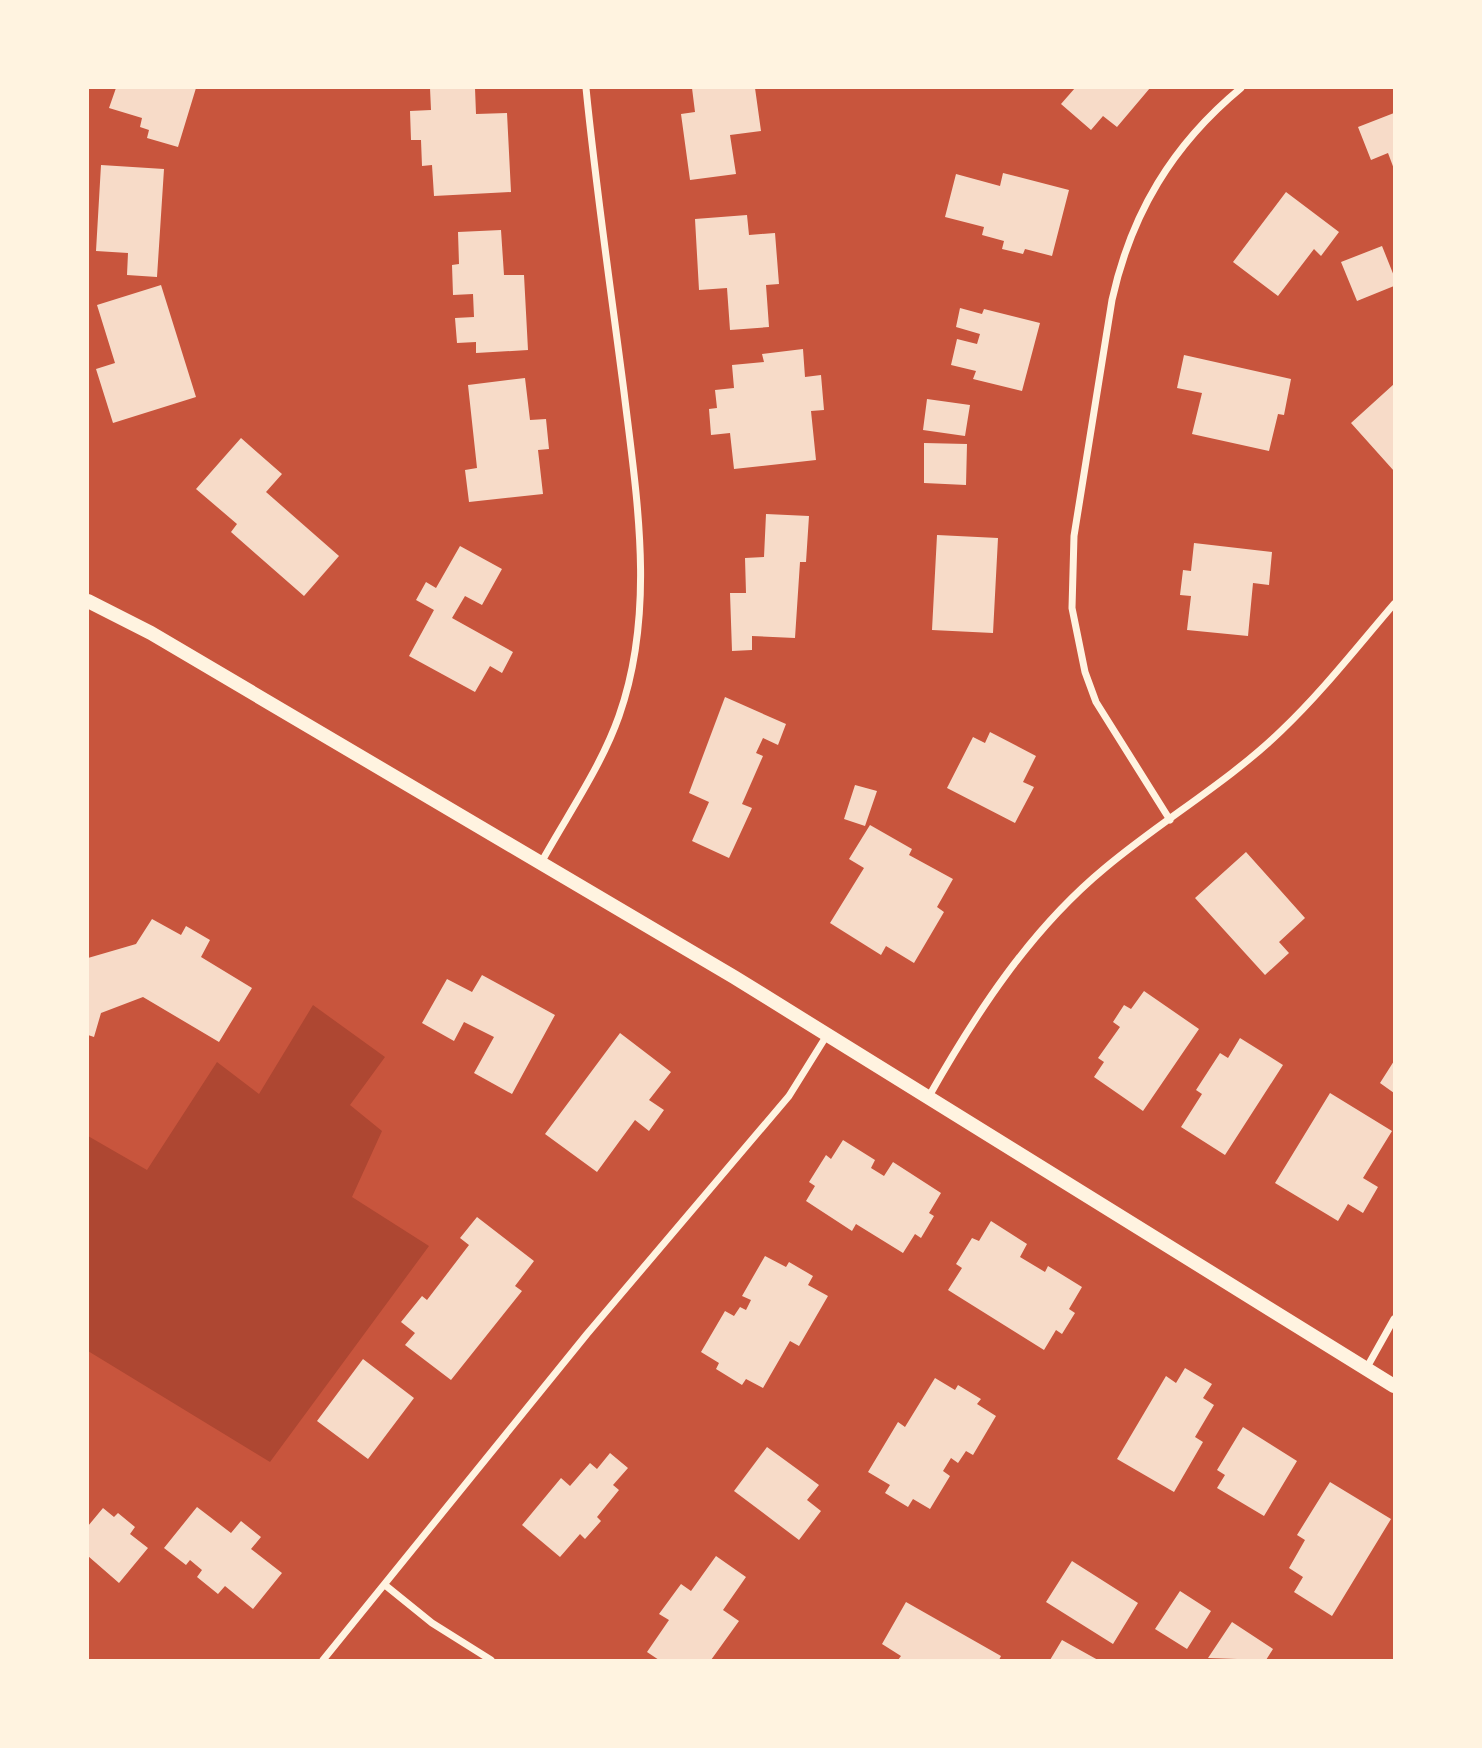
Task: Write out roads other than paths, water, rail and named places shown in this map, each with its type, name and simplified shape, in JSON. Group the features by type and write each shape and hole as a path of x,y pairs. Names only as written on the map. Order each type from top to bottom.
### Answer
{"main road":[{"path":"88,601 187,653 542,861 1395,1386"}],"street":[{"path":"542,861 606,747 619,715 637,638 642,591 636,491 586,88"},
{"path":"1170,820 1113,732 1084,672 1072,608 1074,536 1112,300 1120,263 1133,228 1147,198 1166,169 1190,139 1241,88"},
{"path":"927,1098 968,1026 1047,925 1104,868 1170,820 1281,731 1395,604"},
{"path":"323,1661 587,1335 789,1096 827,1035"},
{"path":"1366,1369 1395,1319"},
{"path":"385,1586 432,1622 491,1661"}]}
